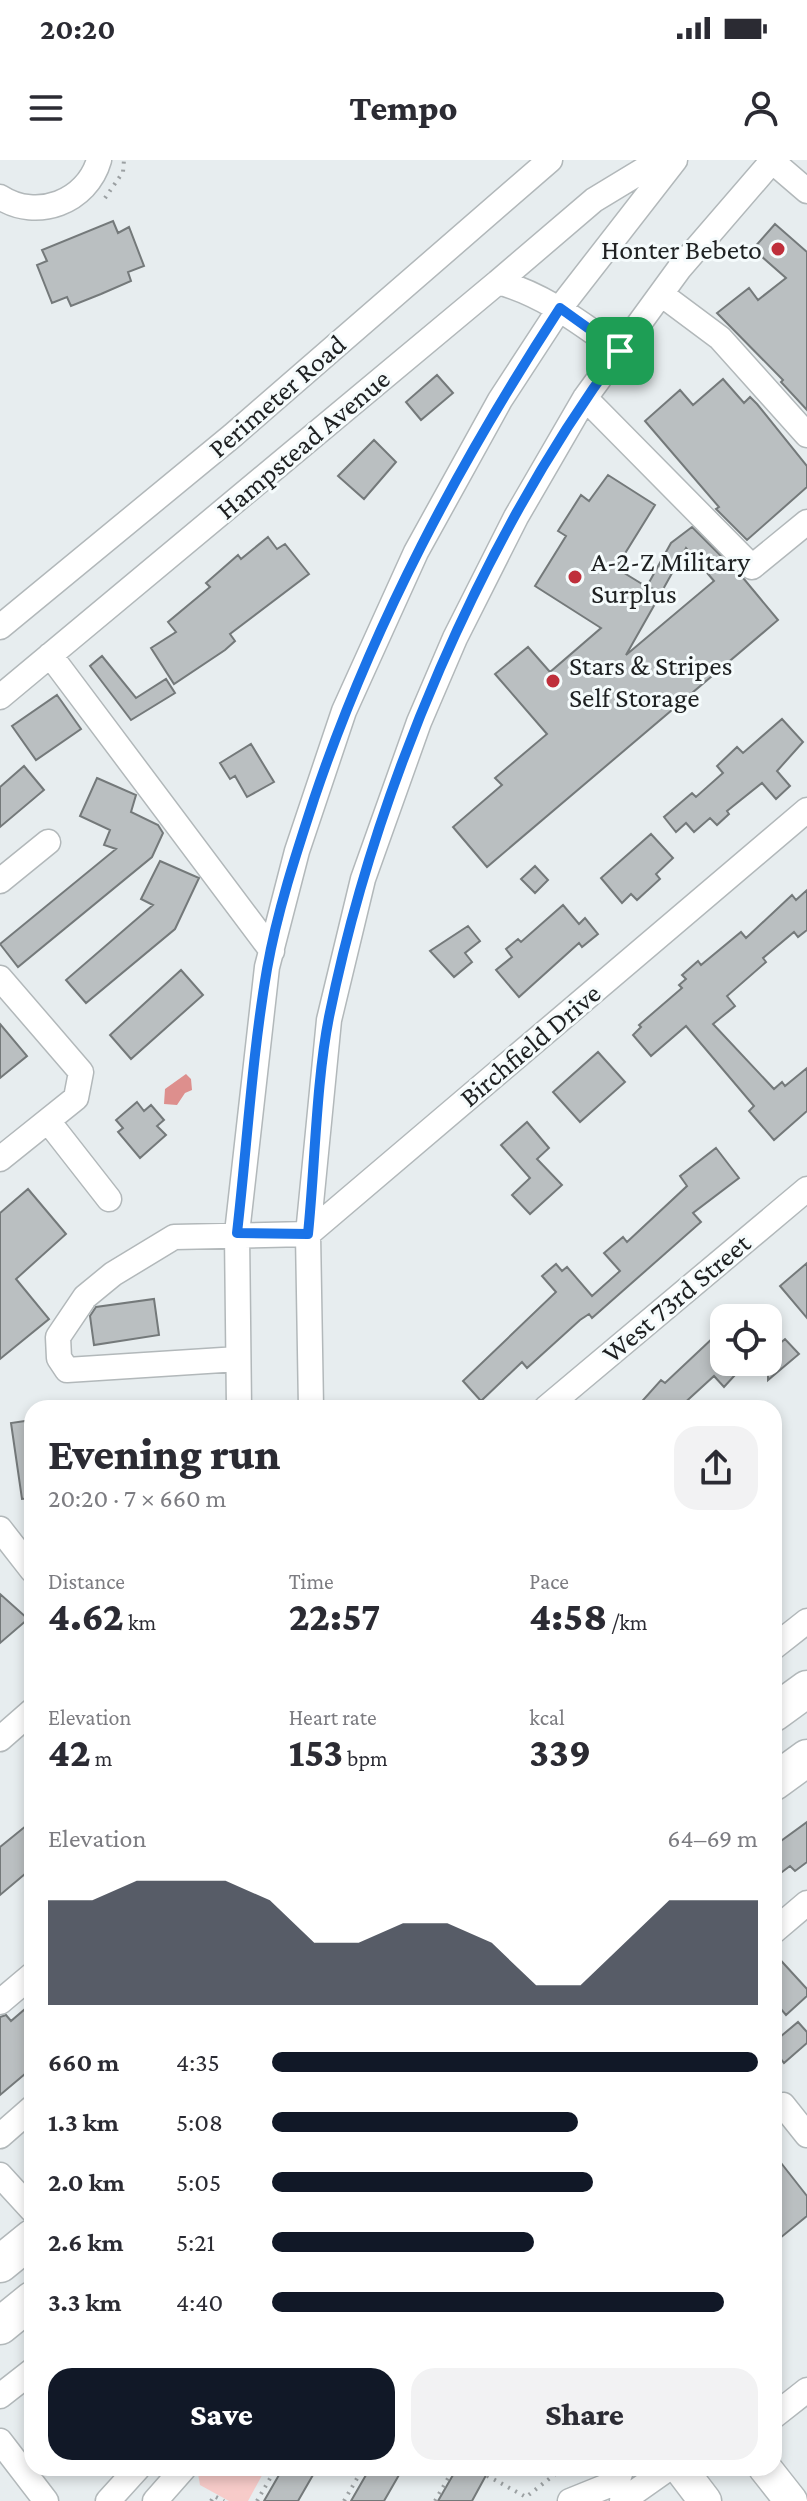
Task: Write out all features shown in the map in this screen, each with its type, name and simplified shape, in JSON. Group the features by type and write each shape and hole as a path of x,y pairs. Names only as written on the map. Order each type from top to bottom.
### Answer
{"highway":[{"path":"782,1707 807,1689"},
{"path":"782,1776 807,1758"},
{"path":"0,2264 24,2244"},
{"path":"0,2326 24,2306"}],"main road":[{"path":"686,2476 705,2501"},
{"path":"771,2476 791,2501"}],"street":[{"path":"0,197 30,208 52,206 71,198 88,183 99,160"},
{"name":"Perimeter Road","path":"0,627 232,436 550,160"},
{"name":"Hampstead Avenue","path":"0,697 594,200 660,160"},
{"path":"239,1400 237,1233 272,951 297,851 350,697 416,552 500,400 560,308 675,160"},
{"path":"311,1400 308,1234 329,1020 363,879 419,722 455,638 516,517 585,398 661,294 772,160 807,191"},
{"path":"498,282 526,290 560,308 620,351"},
{"path":"661,294 720,338 807,435"},
{"path":"585,398 752,567 807,522"},
{"path":"50,655 272,951"},
{"name":"Birchfield Drive","path":"308,1234 807,810"},
{"path":"0,881 48,842"},
{"path":"0,978 81,1072 76,1098 0,1159"},
{"path":"48,1121 109,1199"},
{"name":"West 73rd Street","path":"556,1400 807,1189"},
{"path":"238,1359 67,1370 59,1358 58,1337 85,1297 113,1274 174,1237 237,1233 308,1234"},
{"path":"0,1529 24,1560"},
{"path":"782,1641 807,1621"},
{"path":"0,1739 24,1718"},
{"path":"782,1924 807,1903"},
{"path":"0,2002 24,1982"},
{"path":"782,2106 807,2135"},
{"path":"0,2136 24,2115"},
{"path":"0,2175 24,2201"},
{"path":"0,2396 24,2377"},
{"path":"782,2410 807,2390"},
{"path":"0,2441 24,2472"},
{"path":"27,2476 46,2501"},
{"path":"108,2501 131,2476"},
{"path":"155,2501 177,2476"},
{"path":"570,2501 649,2476"}],"path":[{"path":"123,172 124,160"},
{"path":"257,2501 271,2476"},
{"path":"344,2501 358,2476"},
{"path":"435,2501 449,2476"},
{"path":"488,2476 526,2497 553,2476"},
{"path":"211,2501 214,2496 224,2501"}],"shaded area":[{"path":"186,1074 191,1079 192,1090 185,1093 177,1105 164,1104 165,1089"},
{"path":"198,2476 262,2476 248,2501 229,2501 200,2485"}],"building":[{"path":"113,221 118,233 129,227 144,266 128,272 131,281 101,294 71,306 67,297 52,303 37,265 47,261 42,250"},
{"path":"775,224 807,252 807,410 781,382 783,380 717,313 749,288 758,300 786,278 753,249"},
{"path":"437,375 453,393 421,420 406,402"},
{"path":"723,379 744,403 750,397 757,404 807,466 807,487 747,540 716,509 719,507 645,421 680,390 693,405"},
{"path":"374,440 396,462 364,499 338,476"},
{"path":"608,475 655,505 616,568 660,595 626,655 714,581 686,548 661,593 647,586 671,543 692,527 744,579 778,620 487,867 453,827 502,785 495,778 547,734 495,674 528,647 550,672 601,628 535,586 566,536 558,531 581,495 589,501"},
{"path":"268,537 277,549 285,544 309,574 230,634 235,641 225,650 174,684 151,648 176,632 168,622 210,587 206,583 238,555 241,559"},
{"path":"102,656 136,698 166,679 175,693 131,720 90,666"},
{"path":"57,695 81,729 36,760 12,726"},
{"path":"782,719 803,742 777,771 790,786 776,799 762,783 727,811 729,814 717,825 710,818 694,832 686,823 676,832 664,817 692,793 696,797 723,773 717,766 737,747 743,753"},
{"path":"251,744 274,782 247,797 235,776 230,779 220,763"},
{"path":"24,766 44,790 0,827 0,787"},
{"path":"97,778 136,795 131,812 158,825 163,833 152,857 18,967 0,944 116,849 104,845 110,830 80,816"},
{"path":"651,834 673,858 656,874 660,879 637,900 631,894 622,903 601,878"},
{"path":"160,861 199,878 175,929 86,1003 66,980 153,905 141,899"},
{"path":"535,866 548,880 535,893 521,879"},
{"path":"807,890 807,930 798,937 794,932 763,958 766,962 727,996 735,1006 713,1024 774,1089 782,1082 785,1086 807,1068 807,1111 774,1140 749,1111 754,1106 686,1026 651,1056 633,1035 641,1027 639,1025 682,988 679,985 686,979 682,975 698,961 701,965 741,932 746,938 792,895 796,900"},
{"path":"563,905 579,924 585,918 598,934 582,947 579,943 519,997 496,970 512,957 506,949 518,939 521,942"},
{"path":"468,926 480,941 465,953 472,962 454,977 430,951"},
{"path":"181,970 203,995 131,1059 110,1035"},
{"path":"0,1024 27,1056 0,1078"},
{"path":"598,1052 625,1082 580,1122 553,1092"},
{"path":"137,1102 144,1111 151,1105 164,1120 157,1126 166,1135 140,1158 118,1132 123,1128 116,1120"},
{"path":"527,1122 549,1148 537,1159 562,1185 530,1214 512,1195 530,1178 501,1145"},
{"path":"716,1148 739,1178 693,1213 701,1222 592,1318 589,1314 580,1320 527,1368 522,1362 480,1400 463,1381 556,1292 542,1276 556,1264 562,1271 567,1267 592,1296 620,1271 604,1253 623,1237 627,1242 687,1186 680,1176"},
{"path":"28,1189 66,1234 16,1279 49,1319 0,1359 0,1213"},
{"path":"807,1263 807,1318 780,1286"},
{"path":"154,1299 159,1335 94,1345 90,1316 96,1307"},
{"path":"785,1339 799,1354 782,1368 782,1342"},
{"path":"710,1341 710,1376 714,1376 688,1400 643,1400 661,1380 665,1383"},
{"path":"714,1376 734,1376 724,1387"},
{"path":"24,1421 24,1499 22,1499 11,1423"},
{"path":"0,1594 24,1615 24,1622 0,1643"},
{"path":"807,1822 807,1862 795,1871 790,1866 782,1872 782,1840"},
{"path":"24,1828 24,1875 0,1895 0,1847"},
{"path":"782,1962 807,1989 807,1996 786,2015 782,2010"},
{"path":"24,2010 24,2075 0,2095 0,2017 6,2015 11,2021"},
{"path":"798,2022 807,2032 807,2043 784,2063 782,2060 782,2035"},
{"path":"782,2164 807,2196 807,2216 782,2236"},
{"path":"278,2476 312,2476 298,2501 264,2501"},
{"path":"365,2476 398,2476 384,2501 351,2501"},
{"path":"452,2476 486,2476 472,2501 438,2501"}],"place":[{"name":"Honter Bebeto","path":"778,249"},
{"name":"A-2-Z Military Surplus","path":"575,577"},
{"name":"Stars & Stripes Self Storage","path":"553,681"}],"route":[{"path":"560,308 620,351 585,398 516,517 455,638 419,722 363,879 329,1020 308,1234 237,1233 267,967 297,851 344,711 416,552 500,400 560,308"}]}
